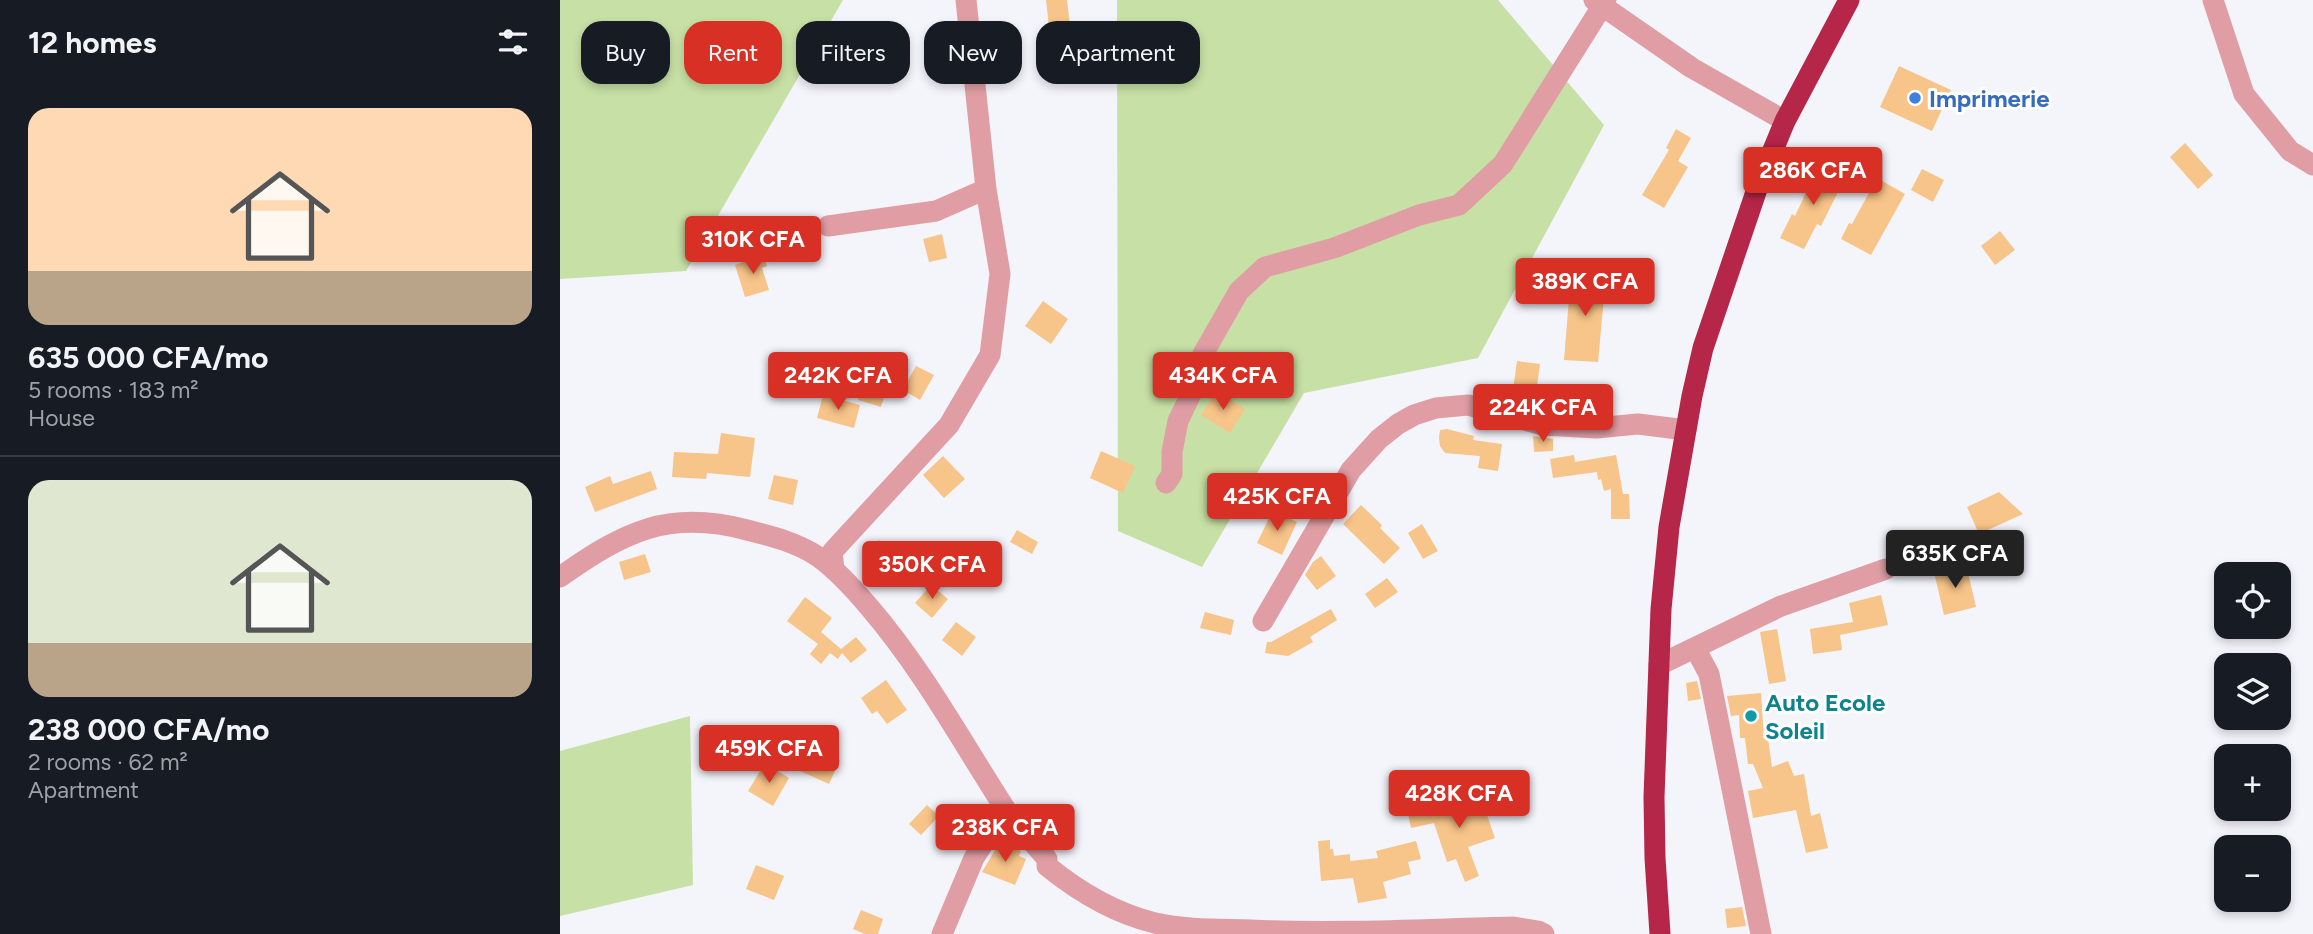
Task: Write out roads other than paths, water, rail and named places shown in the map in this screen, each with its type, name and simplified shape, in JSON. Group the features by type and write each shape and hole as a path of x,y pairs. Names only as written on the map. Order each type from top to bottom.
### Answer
{"highway":[{"path":"1660,934 1654,797 1659,665 1669,527 1686,430 1703,348 1758,189 1786,121 1849,0"}],"street":[{"path":"834,570 832,552 949,425 990,355 1000,274 986,189 966,0"},
{"path":"2213,0 2244,94 2290,151 2313,165"},
{"path":"1166,483 1172,474 1172,452 1178,421 1192,392 1203,354 1239,290 1265,267 1334,248 1419,215 1459,205 1503,164 1601,2 1692,68 1786,121"},
{"path":"828,226 936,211 986,189"},
{"path":"1263,621 1351,470 1379,439 1414,415 1436,408 1468,405 1543,425 1596,428 1638,424 1686,430"},
{"path":"560,577 594,553 635,531 695,520 774,537 815,554 858,594 907,654 1009,813 1047,859 1047,866 1072,887 1127,914 1180,927 1242,932 1310,933 1513,927 1544,934"},
{"path":"1659,665 1781,606 1886,569"},
{"path":"1695,648 1709,674 1761,934"},
{"path":"942,934 974,858 998,820 1047,859"}],"place":[{"name":"Imprimerie","path":"1915,98"},
{"name":"Auto Ecole Soleil","path":"1751,716"}]}
